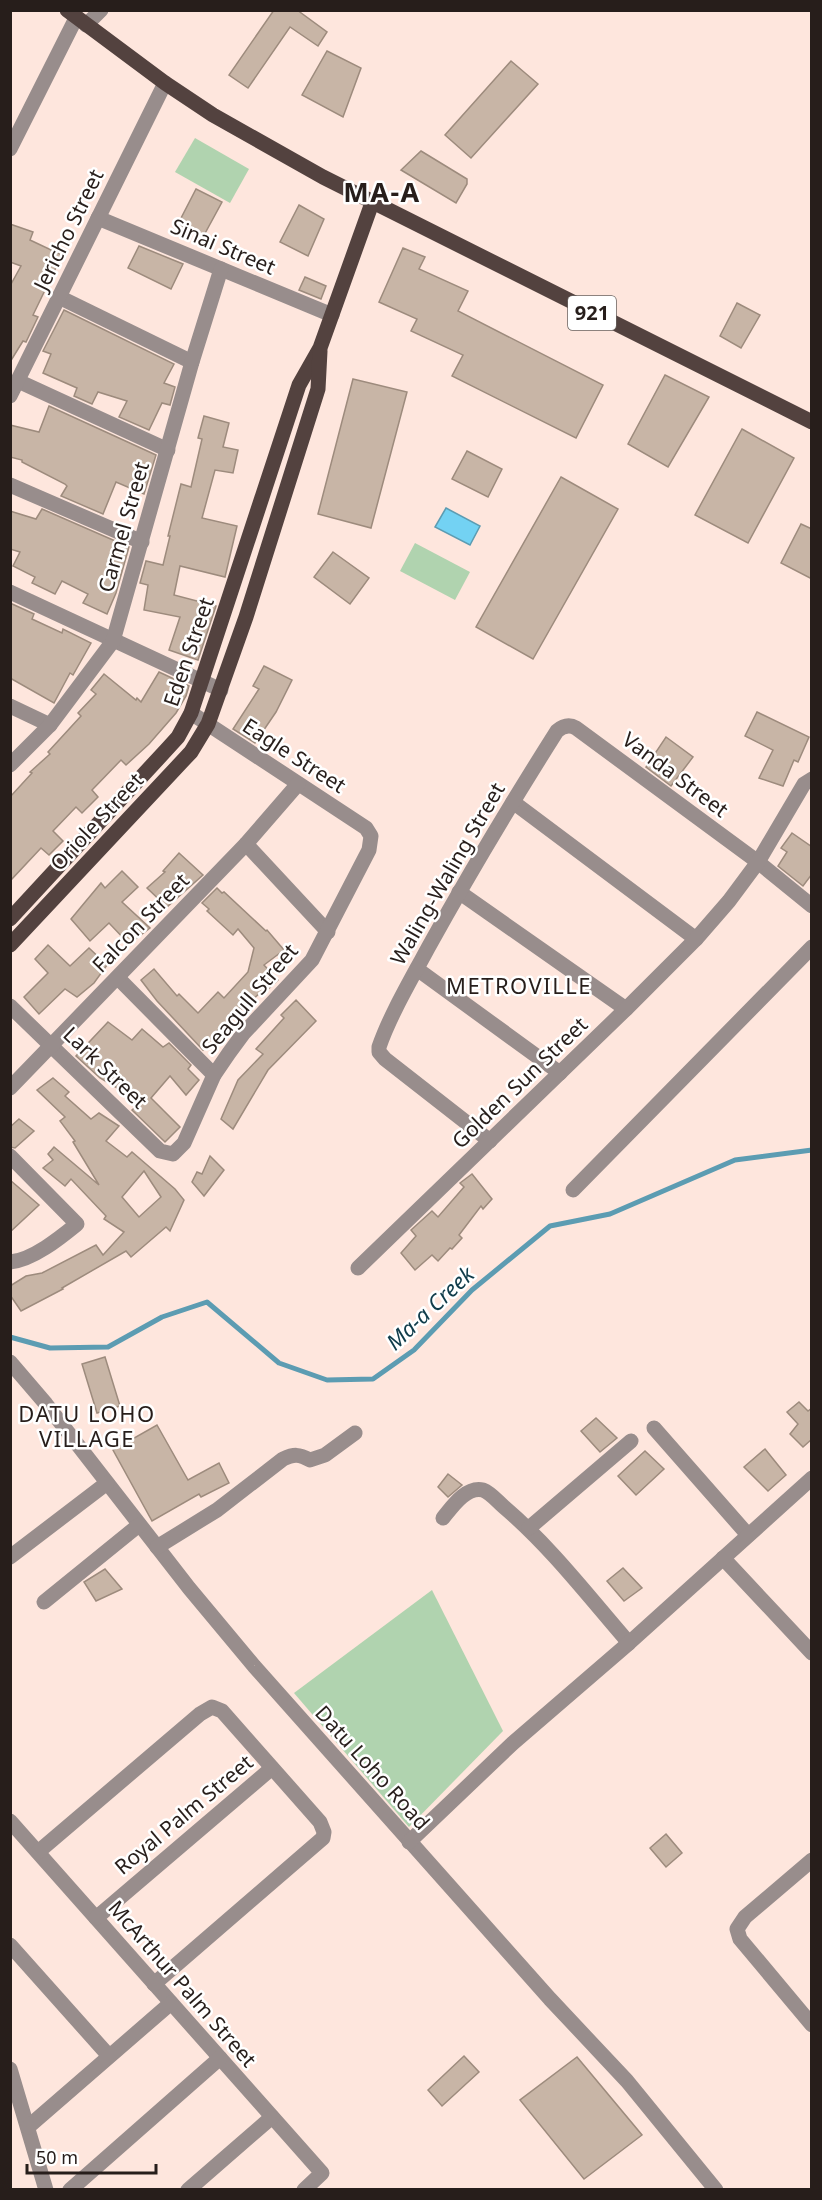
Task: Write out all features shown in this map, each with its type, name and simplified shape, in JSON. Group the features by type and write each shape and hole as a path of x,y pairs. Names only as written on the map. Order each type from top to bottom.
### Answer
{"main road":[{"name":"921","path":"72,15 165,83 239,130 372,202 812,422"},
{"name":"Eden Street","path":"10,919 173,742 191,713 299,385 320,348 372,202"},
{"name":"Eden Street","path":"208,724 246,617 318,389 320,348"},
{"name":"Oriole Street","path":"10,945 191,752 208,724"}],"street":[{"path":"10,149 72,15 101,10"},
{"name":"Jericho Street","path":"10,396 165,83"},
{"name":"Sinai Street","path":"98,218 332,315"},
{"name":"Carmel Street","path":"10,765 50,725 113,642 192,362 221,269"},
{"path":"59,297 192,362"},
{"path":"18,381 168,450"},
{"path":"10,485 142,542"},
{"path":"10,592 113,642 221,690"},
{"path":"10,705 50,725"},
{"name":"Eagle Street","path":"191,713 366,828 371,836"},
{"name":"Waling-Waling Street","path":"490,1141 385,1059 379,1052 381,1041 459,892 557,730 566,726"},
{"name":"Vanda Street","path":"566,726 576,728 758,862 812,906"},
{"name":"Golden Sun Street","path":"358,1268 696,939 729,901 758,862 804,784 812,779"},
{"name":"Falcon Street","path":"10,1088 246,844 298,784"},
{"path":"513,802 696,939"},
{"name":"Seagull Street","path":"173,1154 184,1143 214,1075 243,1034 312,960 369,850 371,836"},
{"path":"246,844 328,932"},
{"path":"459,892 626,1009"},
{"path":"573,1191 812,947"},
{"path":"417,969 560,1073"},
{"path":"118,978 214,1075"},
{"name":"Lark Street","path":"10,1006 160,1151 173,1154"},
{"path":"10,1156 77,1224 50,1245 24,1259 10,1262"},
{"name":"Datu Loho Road","path":"10,1362 254,1666 627,2081 716,2190"},
{"path":"654,1428 748,1535"},
{"path":"157,1547 217,1510 283,1460 294,1454 302,1455 310,1460 319,1459 355,1433"},
{"path":"529,1528 631,1441"},
{"path":"410,1842 513,1743 629,1643 812,1478"},
{"path":"10,1557 107,1483"},
{"path":"443,1518 464,1496 474,1490 483,1490 529,1528 629,1643"},
{"path":"44,1602 140,1525"},
{"path":"723,1558 812,1653"},
{"path":"38,1852 200,1714 212,1707 222,1711 320,1822 324,1832 319,1842 154,1984"},
{"name":"Royal Palm Street","path":"96,1918 272,1768"},
{"name":"McArthur Palm Street","path":"10,1821 322,2174 304,2190"},
{"path":"812,1860 745,1917 737,1929 740,1939 812,2025"},
{"path":"10,1945 109,2056"},
{"path":"28,2127 171,2003"},
{"path":"70,2190 220,2058"},
{"path":"10,2069 46,2190"},
{"path":"188,2190 272,2117"}],"green space":[{"path":"195,138 249,169 230,203 175,172"},
{"path":"415,543 470,572 455,600 400,571"},
{"path":"432,1590 503,1731 409,1827 294,1693"}],"water":[{"path":"446,508 480,526 470,545 435,527"}],"building":[{"path":"274,10 297,10 327,32 318,46 290,27 248,88 229,75"},
{"path":"327,51 361,68 343,117 302,95"},
{"path":"511,61 538,84 471,158 445,135"},
{"path":"421,151 467,179 467,184 456,203 401,170"},
{"path":"196,189 222,202 203,237 178,224"},
{"path":"299,205 324,219 308,256 280,242"},
{"path":"10,224 33,232 30,240 62,255 33,315 38,317 26,342 23,341 10,362 10,286 21,266 10,262"},
{"path":"139,246 183,264 171,289 128,268"},
{"path":"403,248 425,257 419,269 468,291 458,311 603,385 576,438 452,376 463,355 411,331 417,319 379,302"},
{"path":"305,277 326,286 321,299 299,290"},
{"path":"737,303 760,315 741,348 720,336"},
{"path":"64,310 174,364 164,383 175,387 170,405 162,403 149,430 119,417 127,401 98,392 92,404 74,396 77,388 43,373 51,354 43,351"},
{"path":"665,375 709,397 668,467 628,444"},
{"path":"353,379 407,392 371,528 318,514"},
{"path":"49,406 156,455 144,494 116,482 103,514 61,496 67,486 65,484 22,460 10,457 10,425 39,432"},
{"path":"204,416 229,423 223,447 238,450 233,473 215,470 202,518 237,526 225,577 180,566 174,595 216,606 198,660 169,650 180,617 144,610 148,585 140,583 146,561 163,565 181,484 191,487 202,439 198,438"},
{"path":"742,429 794,458 748,543 695,515"},
{"path":"467,451 502,469 488,497 452,479"},
{"path":"561,477 618,509 533,659 476,627"},
{"path":"42,509 129,547 116,593 107,614 83,603 88,594 62,581 55,594 32,583 35,577 13,566 20,552 10,549 10,511 36,519"},
{"path":"801,524 812,529 812,579 781,563"},
{"path":"333,552 369,578 350,604 314,577"},
{"path":"10,603 34,614 32,619 62,633 63,629 91,643 73,675 70,673 54,703 10,678"},
{"path":"264,666 292,680 276,712 255,743 233,729 259,689 253,686"},
{"path":"159,672 189,686 176,713 149,744 126,765 121,760 92,790 98,797 82,813 76,807 53,831 63,841 49,855 41,848 10,881 10,797 81,716 78,713 96,694 91,690 104,674 141,702"},
{"path":"757,712 809,737 798,762 794,760 783,786 759,778 773,750 745,736"},
{"path":"666,737 693,757 671,786 646,767"},
{"path":"792,833 812,847 812,874 803,886 778,866 787,852 781,848"},
{"path":"179,853 203,875 167,907 147,888 165,872 163,871"},
{"path":"122,871 138,887 122,902 150,928 129,944 109,923 90,941 71,919 101,883 105,888"},
{"path":"217,888 267,930 284,950 264,965 278,980 262,995 260,993 242,1009 240,1007 223,1028 221,1026 203,1050 157,1001 141,980 154,969 177,996 179,994 198,1013 218,992 224,998 248,972 254,948 238,929 233,935 207,911 209,909 202,903"},
{"path":"48,945 70,966 89,948 107,965 94,983 77,997 65,989 39,1014 24,997 48,973 35,959"},
{"path":"296,1000 316,1021 268,1070 233,1129 221,1119 238,1080 263,1054 256,1049 284,1018 281,1015"},
{"path":"108,1022 132,1040 142,1029 163,1047 169,1043 191,1065 188,1069 199,1080 186,1095 170,1076 151,1098 180,1127 165,1142 132,1110 141,1102 100,1078 76,1056"},
{"path":"53,1078 69,1092 65,1096 91,1119 99,1113 119,1126 106,1141 127,1157 132,1152 175,1189 184,1200 170,1231 166,1227 131,1257 126,1251 21,1311 10,1295 10,1286 26,1276 42,1273 96,1245 103,1255 124,1232 104,1219 106,1216 71,1179 65,1186 43,1168 53,1160 48,1154 54,1147 99,1185 73,1142 75,1141 60,1121 65,1117 37,1090","holes":["144,1171 161,1197 139,1217 122,1197"]},
{"path":"19,1119 34,1131 15,1148 10,1147 10,1127"},
{"path":"210,1156 224,1170 204,1196 192,1182 197,1172 202,1174"},
{"path":"472,1174 492,1199 483,1209 481,1206 459,1235 462,1238 452,1249 450,1248 438,1261 432,1255 415,1270 401,1253 416,1236 411,1230 432,1211 438,1217 464,1187 460,1183"},
{"path":"10,1180 39,1205 10,1232"},
{"path":"105,1357 120,1406 97,1413 82,1364"},
{"path":"799,1402 808,1411 812,1408 812,1439 803,1447 790,1434 798,1424 787,1412"},
{"path":"596,1418 617,1438 600,1452 581,1431"},
{"path":"157,1425 188,1480 219,1463 229,1483 201,1497 199,1494 152,1521 113,1450"},
{"path":"765,1449 786,1475 768,1491 744,1467"},
{"path":"645,1451 664,1469 636,1495 618,1476"},
{"path":"448,1474 462,1485 448,1497 438,1487"},
{"path":"623,1568 642,1588 624,1601 607,1581"},
{"path":"105,1569 122,1589 96,1601 84,1582"},
{"path":"666,1834 682,1853 666,1867 650,1848"},
{"path":"464,2056 479,2072 442,2106 428,2090"},
{"path":"577,2057 642,2135 584,2179 520,2100"}],"waterway":[{"name":"Ma-a Creek","path":"10,1337 50,1348 108,1347 162,1317 207,1302 279,1363 327,1380 373,1379 414,1350 472,1290 550,1226 610,1214 735,1160 812,1150"}],"district":[{"name":"MA-A","path":"382,193"},
{"name":"METROVILLE","path":"519,986"},
{"name":"DATU LOHO VILLAGE","path":"87,1426"}]}
